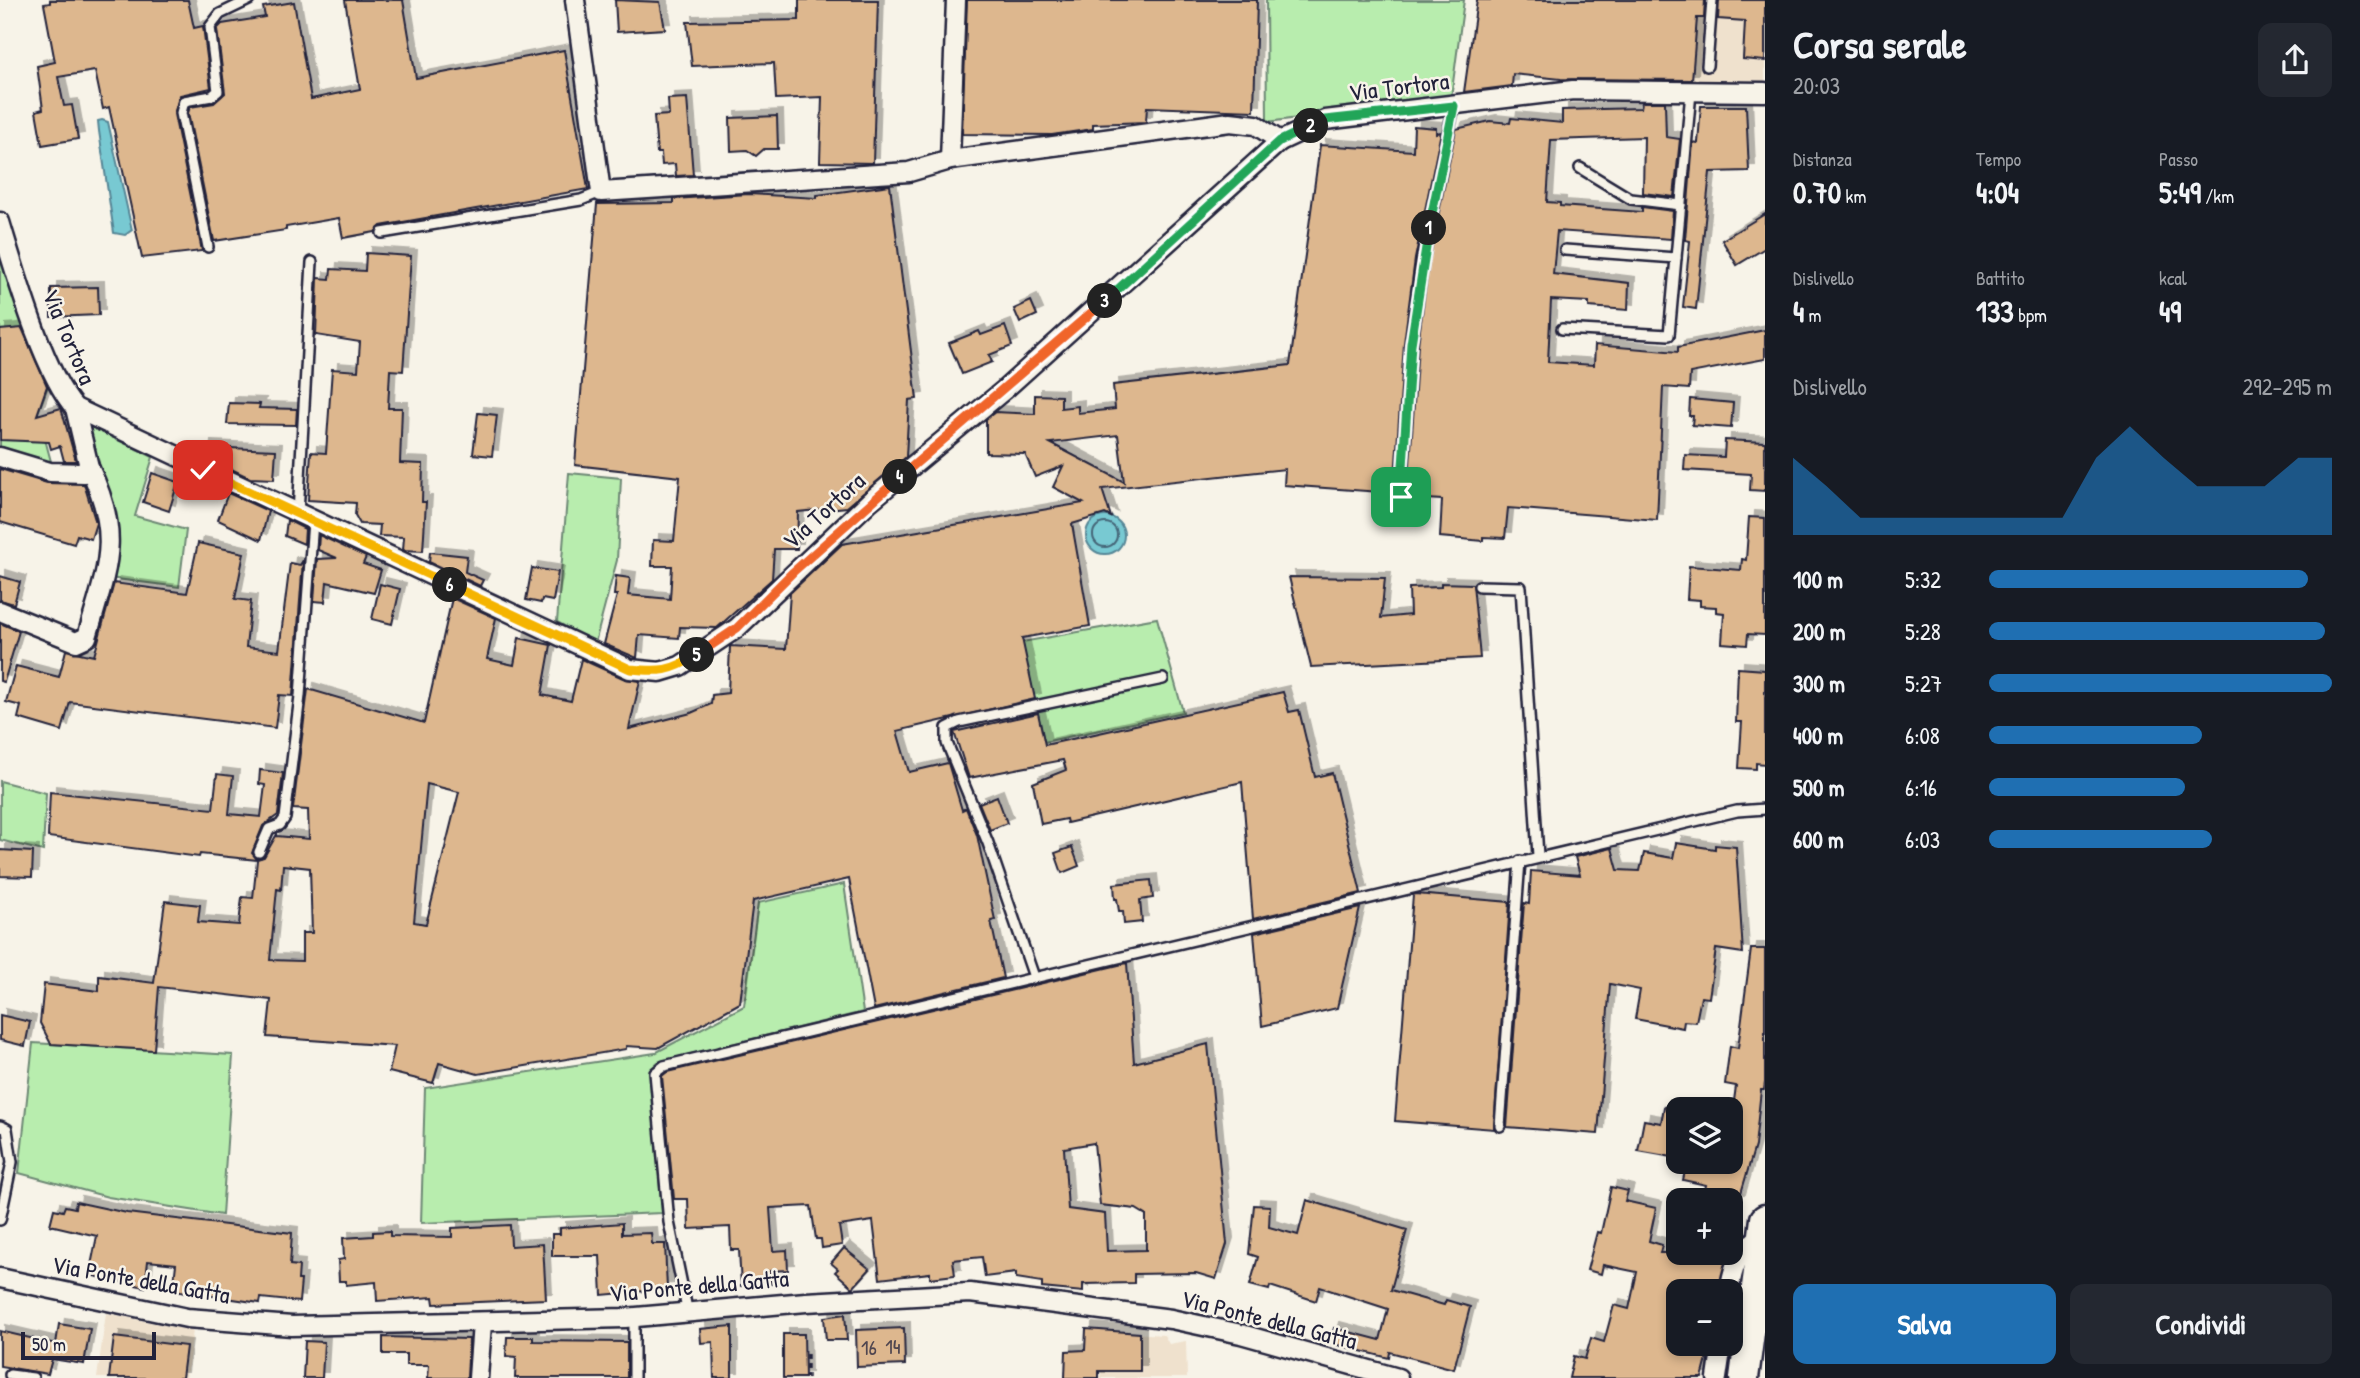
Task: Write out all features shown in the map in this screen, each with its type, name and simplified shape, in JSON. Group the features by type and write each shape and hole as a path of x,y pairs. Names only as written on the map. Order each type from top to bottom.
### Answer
{"main road":[{"path":"1744,1378 1764,1227"}],"street":[{"path":"575,0 601,192 909,172 950,160 1230,122 1256,125 1280,141"},
{"path":"950,160 956,0"},
{"name":"Via Tortora","path":"0,222 47,358 62,394 75,408 630,669 660,672 680,666 737,628 869,502 1014,381 1280,141 1325,120 1454,106 1516,95 1573,90 1765,92"},
{"path":"0,611 76,642 87,637 106,571 110,541 109,516 89,467 75,408"},
{"path":"0,457 50,472 85,473 89,467"},
{"path":"1732,1279 1734,1265 1745,1246 1764,1227"},
{"name":"Via Ponte della Gatta","path":"0,1278 187,1318 292,1326 634,1317 970,1293 1182,1322 1241,1334 1398,1378"},
{"path":"478,1378 482,1323"},
{"path":"1717,1378 1720,1356"}],"lane":[{"path":"208,247 181,113 184,101 212,96 218,91 210,27 220,14 249,0"},
{"path":"1707,66 1712,0"},
{"path":"1562,329 1669,335 1691,92"},
{"path":"1401,497 1412,332 1422,260 1454,106"},
{"path":"1580,168 1631,199 1681,205"},
{"path":"382,233 581,200 601,192"},
{"path":"1565,250 1676,258"},
{"path":"259,852 269,829 280,825 285,818 300,696 312,262"},
{"path":"1479,586 1521,587 1538,856"},
{"path":"1034,977 988,843 947,743 947,728 959,722 1163,679"},
{"path":"688,1314 669,1222 654,1073 664,1066 1538,856 1737,811 1765,809"},
{"path":"1500,1126 1520,861"},
{"path":"0,1126 7,1129 12,1163 0,1220"},
{"path":"634,1317 634,1378"},
{"path":"10,1375 33,1378"}],"path":[{"path":"807,1354 807,1378"}],"shaded area":[{"path":"1652,0 1765,0 1765,85 1644,82"},
{"path":"106,1313 193,1331 186,1378 97,1378"},
{"path":"1101,1331 1164,1335 1169,1344 1186,1341 1187,1378 1101,1378"}],"green space":[{"path":"1266,0 1464,0 1451,98 1267,122"},
{"path":"0,235 48,386 38,413 53,469 0,453"},
{"path":"81,422 153,457 135,516 186,530 179,587 109,578"},
{"path":"569,473 621,478 617,560 595,643 557,622"},
{"path":"1157,618 1183,712 1044,742 1022,642"},
{"path":"0,781 46,793 43,851 0,840"},
{"path":"844,884 863,1012 658,1062 650,1070 662,1213 421,1223 425,1088 655,1053 744,1006 758,903"},
{"path":"33,1043 233,1055 222,1215 108,1197 19,1173"}],"water":[{"path":"98,121 108,122 132,230 125,235 114,233 99,131"},
{"path":"1105,516 1118,522 1124,535 1118,548 1105,554 1092,548 1086,535 1092,522"}],"building":[{"path":"50,0 188,0 194,28 203,26 211,88 180,95 174,114 202,251 142,258 109,107 103,109 95,71 58,77 64,106 72,105 78,139 42,145 36,111 43,109 37,66 55,62 44,4 50,3"},
{"path":"345,0 403,0 416,78 564,50 588,189 381,226 375,232 343,238 339,218 286,227 286,230 214,241 188,113 190,107 214,103 225,93 217,29 222,24 265,17 263,7 294,2 311,99 360,89"},
{"path":"615,0 660,2 665,29 617,32"},
{"path":"799,0 878,0 873,163 820,162 822,97 776,99 774,63 692,66 687,22 799,20"},
{"path":"967,0 1257,0 1254,111 1147,107 1146,122 1093,124 1093,129 1052,135 962,134"},
{"path":"1477,0 1705,0 1704,18 1697,18 1692,80 1561,79 1513,74 1512,86 1464,92"},
{"path":"1719,0 1765,0 1765,61 1743,59 1745,21 1718,19"},
{"path":"687,98 693,175 676,176 675,164 662,165 661,153 657,153 654,116 669,115 668,99"},
{"path":"1642,102 1665,102 1666,137 1680,139 1674,197 1643,193 1644,137 1551,140 1547,202 1560,203 1560,206 1642,212 1642,207 1673,211 1671,239 1557,231 1553,274 1629,283 1628,310 1589,307 1589,302 1551,300 1548,362 1594,365 1595,345 1678,352 1678,347 1765,330 1765,359 1690,373 1689,389 1663,387 1657,520 1508,508 1505,538 1483,537 1483,541 1440,537 1442,500 1410,498 1408,494 1418,345 1429,261 1456,129 1490,121 1510,123 1511,118 1562,123 1562,110 1641,108"},
{"path":"1701,106 1746,106 1749,171 1710,172 1696,309 1683,307 1690,241 1685,240 1693,142 1698,143"},
{"path":"777,116 778,149 764,149 756,156 747,150 731,151 730,118"},
{"path":"1414,126 1436,128 1436,133 1441,132 1415,259 1404,343 1394,493 1284,485 1285,469 1102,489 1111,517 1105,514 1072,524 1090,626 1022,638 1035,699 897,731 909,772 948,763 962,810 966,808 977,835 995,920 991,921 1003,978 874,1009 849,879 753,901 740,1003 658,1048 626,1046 626,1049 478,1074 439,1063 433,1083 389,1072 395,1046 267,1037 271,1000 159,987 154,1050 51,1044 40,1023 44,984 99,991 99,976 154,983 165,901 200,905 198,922 239,925 242,897 253,898 257,860 200,854 199,857 48,837 50,792 213,809 217,774 233,776 229,814 261,817 265,785 259,784 260,770 283,773 278,815 263,826 252,853 257,859 264,857 277,834 309,839 308,810 293,809 308,689 424,723 452,598 496,618 487,659 514,665 519,638 551,645 542,695 571,701 581,659 625,679 640,681 629,729 691,713 711,704 712,695 728,693 730,646 786,649 790,593 842,544 1083,503 1053,487 1063,466 1035,477 1025,454 986,453 986,419 995,412 1035,414 1035,395 1061,396 1061,408 1078,406 1078,413 1115,409 1113,385 1290,365 1320,145 1413,151","holes":["1118,435 1124,482 1050,443","427,784 459,792 426,924 414,922","283,865 310,868 312,933 302,933 302,961 270,960 277,889 281,890"]},
{"path":"890,185 917,399 909,400 906,457 847,507 798,512 797,549 774,549 772,579 717,628 680,627 679,638 639,635 637,658 604,644 617,595 614,595 616,576 630,578 628,595 670,599 672,566 652,566 653,540 674,541 680,477 575,465 597,204 674,203 674,199 749,194 817,198 817,195"},
{"path":"1765,214 1765,248 1737,265 1722,240"},
{"path":"366,253 411,256 403,371 390,370 388,408 402,408 400,463 423,464 422,502 426,502 423,551 403,550 404,537 379,536 380,525 360,524 355,515 356,503 308,500 311,452 326,453 332,369 358,371 360,342 316,335 318,278 330,279 331,269 365,271"},
{"path":"98,287 99,315 51,317 51,288"},
{"path":"1031,301 1037,315 1020,323 1014,309"},
{"path":"1005,326 1012,346 989,355 992,362 962,374 949,343 979,331 981,335"},
{"path":"22,328 47,386 37,415 61,408 76,461 64,461 60,446 51,449 49,442 0,440 0,330"},
{"path":"1690,399 1733,403 1731,428 1692,425 1693,416 1689,416"},
{"path":"229,403 260,404 259,408 297,409 296,425 227,424"},
{"path":"478,413 497,415 492,456 473,454"},
{"path":"1725,440 1765,442 1765,491 1750,490 1751,474 1684,470 1685,455 1724,457"},
{"path":"205,447 276,450 274,479 250,478 204,456"},
{"path":"0,469 47,483 84,484 96,523 91,539 77,535 74,544 0,522"},
{"path":"152,473 178,482 169,511 143,502"},
{"path":"228,493 268,511 261,540 218,520"},
{"path":"1749,517 1765,518 1765,635 1748,634 1747,645 1722,643 1724,613 1716,612 1716,607 1700,606 1700,600 1687,599 1689,566 1741,570 1742,559 1746,560"},
{"path":"287,520 305,529 304,544 285,536"},
{"path":"319,535 366,557 363,564 381,570 374,593 327,582 325,602 314,601 317,559 337,558 318,550"},
{"path":"198,543 244,553 235,599 251,601 246,647 279,651 290,563 300,565 303,560 293,696 279,695 275,728 70,702 62,731 18,718 21,706 6,702 16,666 59,677 66,650 94,656 114,583 187,593"},
{"path":"430,552 467,556 465,572 483,580 480,586 429,562"},
{"path":"532,568 558,572 553,601 542,599 541,603 526,600"},
{"path":"0,576 20,582 14,604 0,600"},
{"path":"1289,577 1385,578 1381,618 1410,615 1409,588 1441,587 1441,583 1473,584 1480,658 1311,667"},
{"path":"380,584 400,589 392,624 372,619"},
{"path":"0,623 19,631 4,682 0,681"},
{"path":"1738,668 1765,670 1765,764 1756,763 1756,769 1739,768 1742,722 1736,722"},
{"path":"1283,692 1289,712 1299,710 1315,777 1332,773 1361,893 1253,919 1242,782 1067,823 1066,819 1041,824 1033,783 1066,770 1063,760 969,778 954,732 1038,713 1045,745"},
{"path":"997,796 1007,823 990,830 979,803"},
{"path":"1676,843 1715,849 1715,845 1736,847 1743,953 1716,949 1709,998 1701,997 1696,1022 1684,1021 1683,1028 1635,1019 1640,990 1610,984 1598,1134 1507,1127 1524,903 1529,904 1531,871 1580,875 1575,857 1612,848 1618,870 1640,871 1644,853 1673,858"},
{"path":"1072,847 1079,866 1062,873 1055,853"},
{"path":"0,850 33,852 32,877 0,876"},
{"path":"1151,880 1153,898 1140,900 1142,922 1124,924 1123,911 1119,911 1115,899 1114,884"},
{"path":"1413,895 1510,902 1494,1129 1395,1121"},
{"path":"1360,908 1337,1008 1262,1026 1254,933"},
{"path":"1751,949 1765,949 1765,1082 1764,1090 1761,1090 1755,1146 1743,1188 1705,1188 1706,1185 1683,1180 1684,1174 1743,1174 1743,1097 1735,1097 1736,1086 1725,1084 1730,1046 1738,1048"},
{"path":"1127,963 1134,1063 1208,1044 1227,1244 1216,1279 1196,1273 1134,1274 1134,1283 1083,1284 1083,1292 1042,1288 1042,1282 1016,1278 1016,1273 985,1277 982,1257 953,1260 955,1275 930,1278 930,1273 880,1279 873,1221 839,1226 842,1245 822,1248 821,1239 816,1239 811,1206 770,1208 773,1251 787,1250 788,1270 770,1271 771,1284 741,1286 739,1250 731,1250 730,1227 689,1229 688,1199 674,1199 662,1076 667,1072","holes":["1094,1143 1100,1205 1136,1209 1146,1215 1146,1250 1107,1251 1105,1214 1068,1209 1064,1148"]},
{"path":"0,1015 30,1022 25,1046 0,1040"},
{"path":"1666,1107 1666,1156 1638,1151 1644,1120 1661,1123"},
{"path":"1611,1187 1628,1191 1625,1201 1656,1208 1649,1241 1662,1245 1660,1253 1666,1253 1666,1265 1725,1265 1721,1279 1666,1279 1666,1356 1708,1356 1702,1378 1569,1378 1574,1356 1585,1359 1591,1338 1604,1342 1614,1305 1629,1309 1637,1272 1603,1265 1601,1274 1587,1270 1597,1232 1601,1233"},
{"path":"1307,1200 1407,1230 1391,1290 1444,1305 1446,1300 1470,1307 1454,1369 1390,1352 1389,1358 1330,1343 1334,1328 1380,1340 1388,1309 1320,1287 1316,1301 1270,1286 1269,1290 1250,1285 1258,1257 1249,1254 1254,1205 1270,1206 1269,1227 1298,1235"},
{"path":"76,1202 127,1213 292,1233 290,1265 299,1266 299,1302 261,1298 260,1303 173,1290 176,1264 148,1261 145,1287 89,1275 97,1236 50,1225 54,1209 63,1211 65,1206 75,1208"},
{"path":"622,1223 622,1234 651,1233 652,1244 665,1244 667,1289 602,1295 600,1256 552,1256 552,1234 560,1234 560,1228"},
{"path":"510,1225 511,1246 543,1244 546,1299 434,1304 433,1297 377,1301 376,1282 346,1285 346,1281 339,1281 338,1260 344,1259 343,1238 373,1236 373,1232 390,1231 390,1236 452,1237 452,1228"},
{"path":"844,1248 870,1269 853,1288 835,1272 838,1269 831,1263"},
{"path":"845,1314 847,1340 826,1340 824,1317"},
{"path":"59,1324 90,1329 84,1364 52,1359 48,1374 0,1366 0,1331 56,1344"},
{"path":"732,1326 732,1378 714,1378 713,1342 701,1343 700,1329"},
{"path":"904,1328 905,1365 857,1367 856,1330"},
{"path":"1086,1329 1140,1333 1140,1371 1099,1371 1099,1378 1065,1378 1066,1351 1085,1350"},
{"path":"783,1334 804,1334 805,1378 783,1378"},
{"path":"114,1337 186,1346 182,1378 109,1378"},
{"path":"383,1337 469,1339 467,1378 428,1378 429,1365 406,1365 406,1354 383,1354"},
{"path":"507,1337 533,1337 533,1341 627,1342 627,1378 515,1378 516,1357 506,1356"},
{"path":"305,1341 324,1342 322,1378 303,1378"}],"route":[{"path":"203,470 630,669 660,672 680,666 737,628 869,502 954,433 1096,309 1280,141 1325,120 1454,106 1422,260 1411,344 1401,497"}]}
